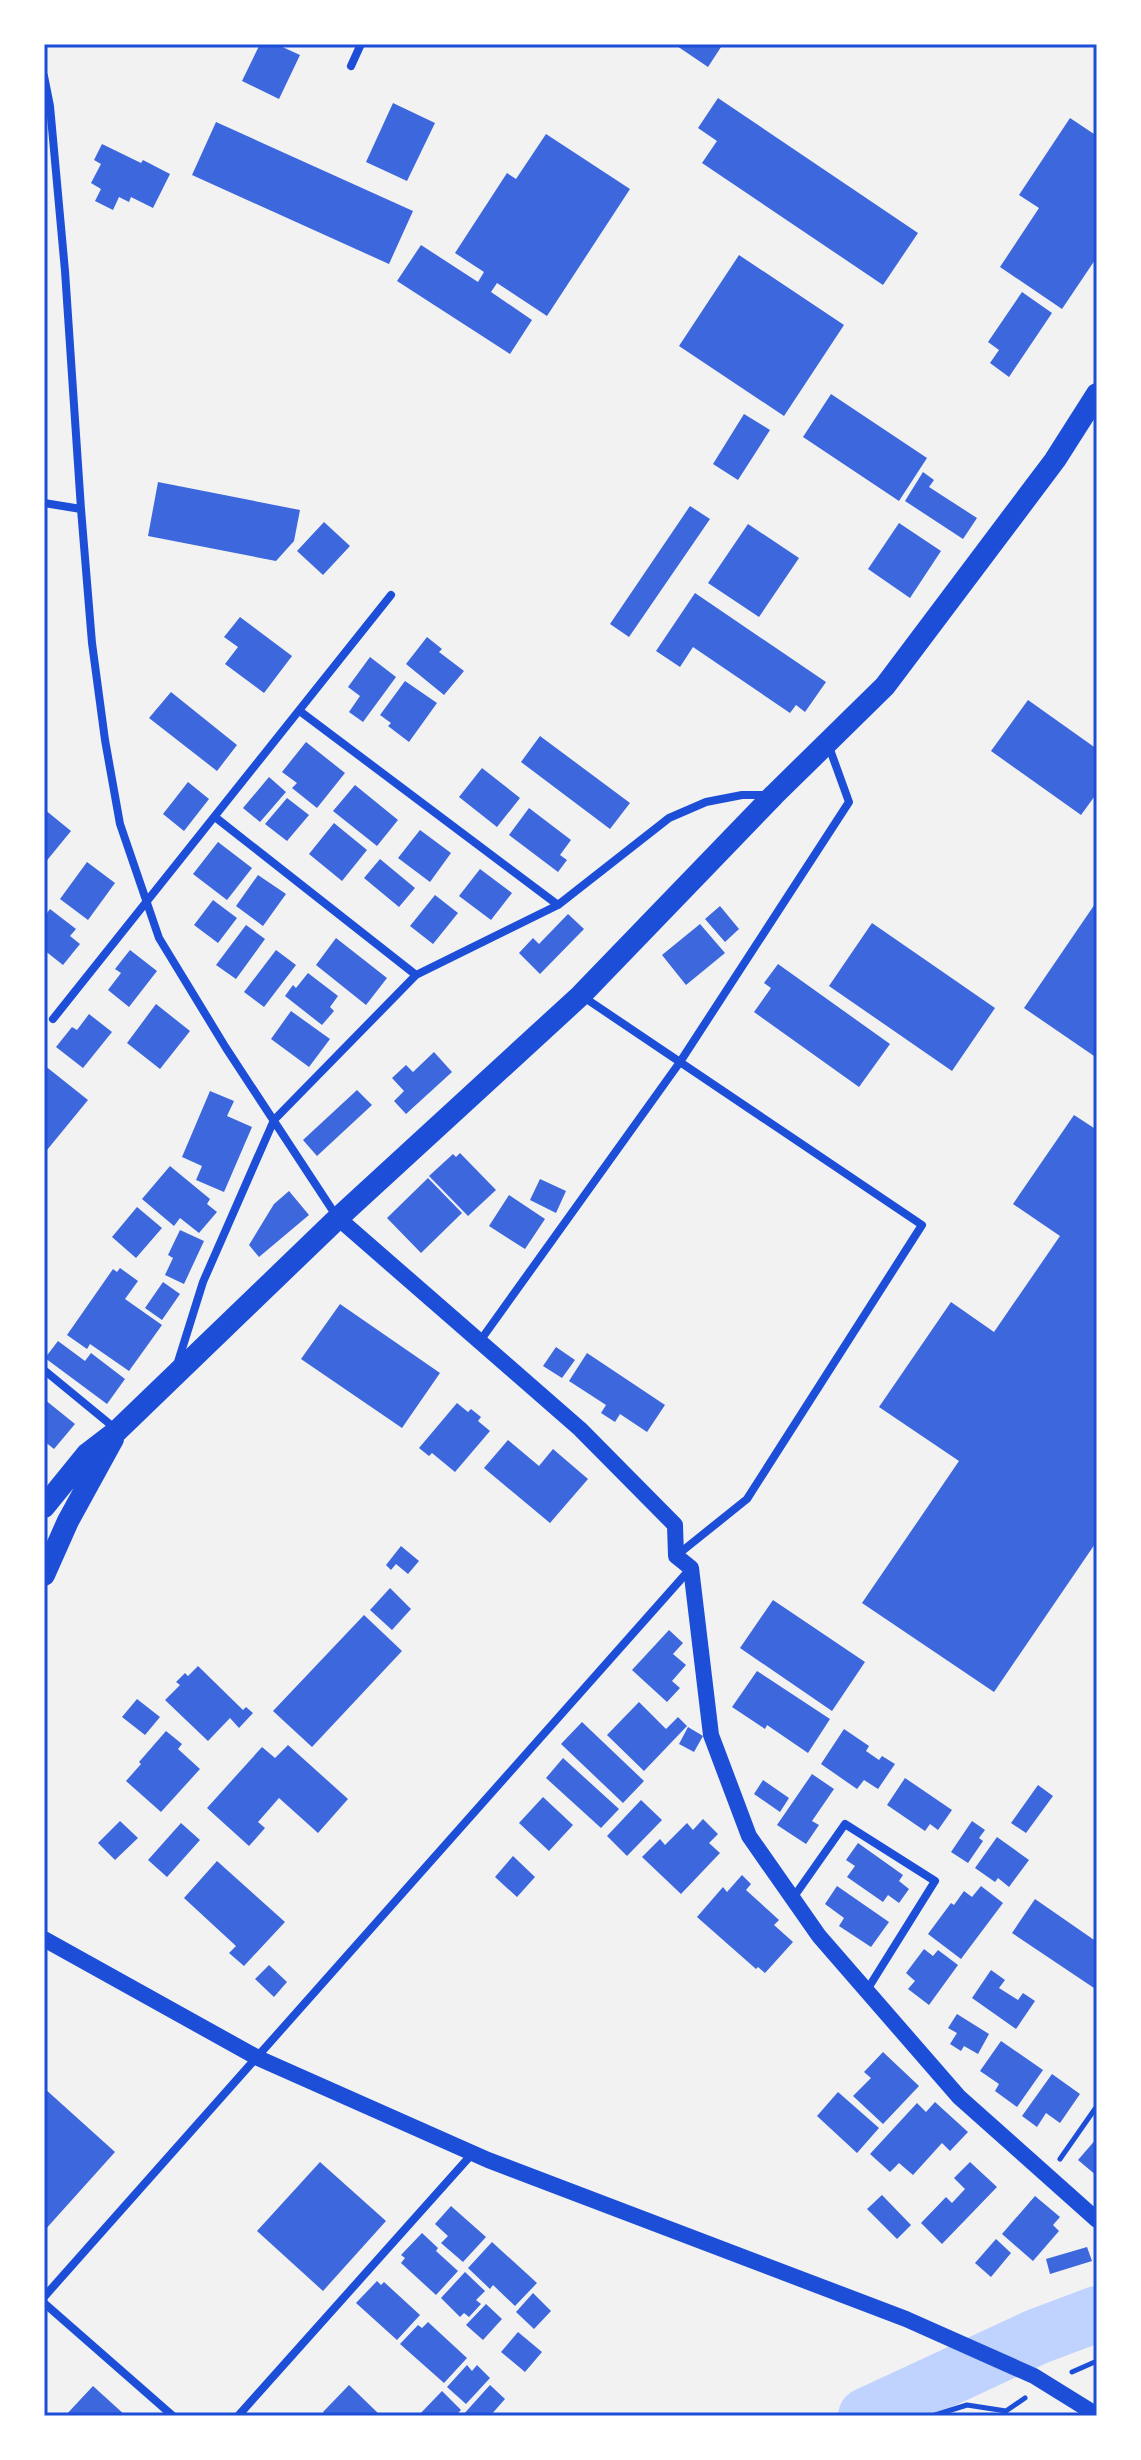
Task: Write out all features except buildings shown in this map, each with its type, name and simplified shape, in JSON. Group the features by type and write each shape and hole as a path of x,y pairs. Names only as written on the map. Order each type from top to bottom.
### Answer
{"highway":[{"path":"44,1507 87,1454 117,1431 338,1218 581,995 774,795 885,686 1055,460 1097,394"},
{"path":"44,1575 68,1521 117,1431"}],"main road":[{"path":"338,1218 580,1429 675,1525 676,1556 691,1568 711,1735 749,1836 819,1936 959,2097 1097,2220"},
{"path":"44,1939 258,2058 473,2153 906,2319 1023,2371 1097,2415"}],"street":[{"path":"351,66 361,44"},
{"path":"44,76 50,106 65,271 92,643 120,824 159,938 226,1048 338,1218"},
{"path":"44,503 81,509"},
{"path":"53,1019 301,712 391,595"},
{"path":"301,712 558,905"},
{"path":"480,1341 680,1062 849,802 827,743"},
{"path":"173,1377 203,1282 274,1120 416,975 558,905 669,818 706,802 742,795 774,795"},
{"path":"215,817 416,975"},
{"path":"581,995 922,1225 747,1499 676,1556"},
{"path":"44,1370 117,1431"},
{"path":"44,2297 691,1568"},
{"path":"792,1898 845,1824 935,1881 866,1991"},
{"path":"238,2416 473,2153"},
{"path":"44,2303 173,2416"}],"path":[{"path":"1048,2177 1097,2106"},
{"path":"932,2416 967,2405 1006,2411 1046,2384"}],"waterway":[{"path":"866,2416 1036,2337 1097,2314"}]}
